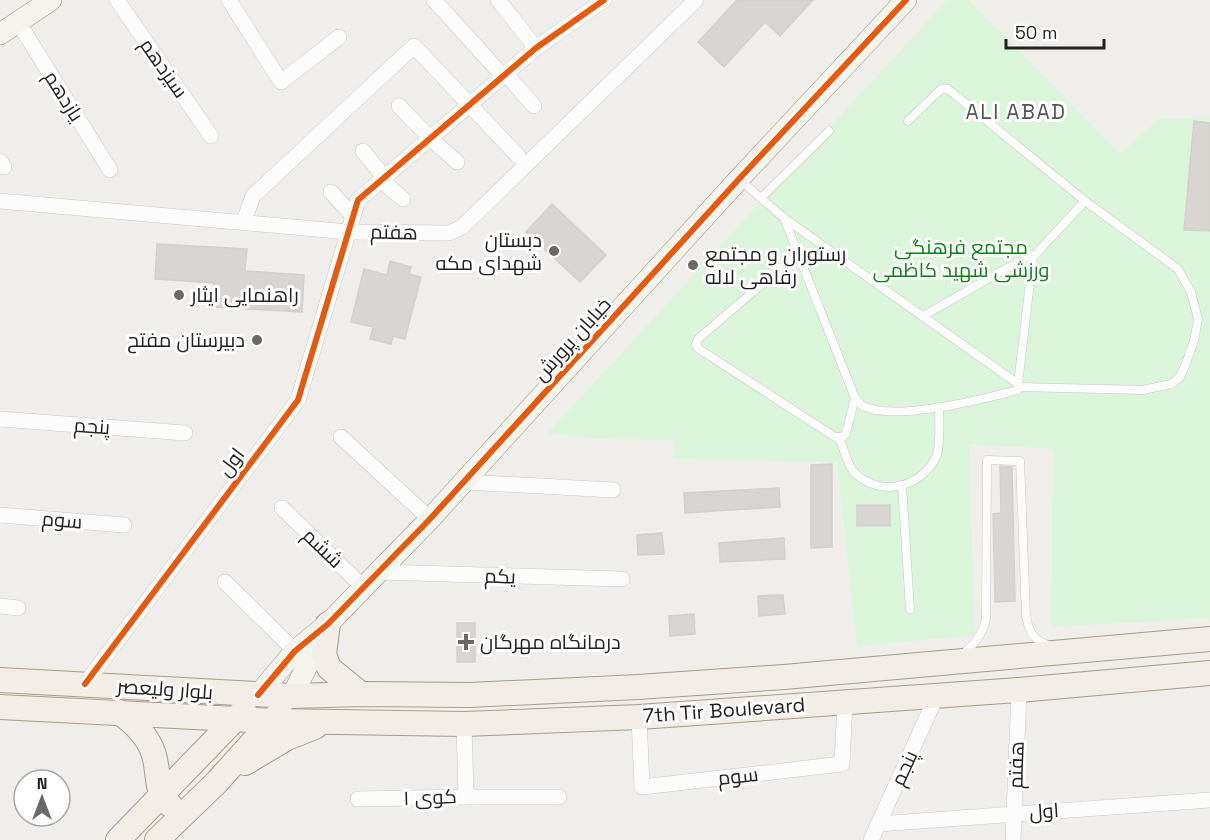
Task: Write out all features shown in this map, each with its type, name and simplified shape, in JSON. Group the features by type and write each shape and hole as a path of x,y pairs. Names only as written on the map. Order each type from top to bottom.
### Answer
{"main road":[{"path":"328,624 324,654 329,668 362,694"},
{"name":"7th Tir Boulevard","path":"258,695 469,695 638,687 784,677 1210,639"},
{"name":"7th Tir Boulevard","path":"237,718 273,721 464,724 639,717 1019,690 1210,673"},
{"path":"784,677 787,706"},
{"name":"بلوار ولیعصر","path":"0,680 258,695"},
{"path":"118,840 258,695"},
{"path":"157,840 216,783 273,721 292,696"},
{"name":"بلوار ولیعصر","path":"0,707 237,718"},
{"path":"119,712 131,721 153,750 161,798 181,816"},
{"path":"216,783 287,738 331,721"}],"street":[{"path":"0,34 51,0"},
{"name":"سیزدهم","path":"117,0 211,136"},
{"path":"229,0 281,82 339,37"},
{"path":"434,0 534,106"},
{"path":"498,0 536,48"},
{"name":"اول","path":"86,684 298,400 358,200 536,48 604,0"},
{"name":"هفتم","path":"0,201 349,232 449,233 462,227 696,0"},
{"name":"خیابان پرورش","path":"258,695 295,651 328,624 430,519 739,179 906,0"},
{"name":"یازدهم","path":"18,22 110,170"},
{"path":"244,221 253,196 414,46 468,106 519,156"},
{"path":"399,106 457,162"},
{"path":"363,151 383,179 403,199"},
{"path":"331,192 353,216"},
{"name":"پنجم","path":"0,419 185,433"},
{"path":"341,437 430,519"},
{"path":"464,482 614,490"},
{"name":"ششم","path":"282,508 364,588"},
{"name":"سوم","path":"0,515 124,525"},
{"name":"یکم","path":"379,572 622,579"},
{"path":"225,582 295,651"},
{"path":"0,606 18,608"},
{"name":"خیابان پرورش","path":"292,696 328,624"},
{"name":"هفتم","path":"1013,840 1019,690"},
{"name":"پنجم","path":"871,840 937,695"},
{"name":"سوم","path":"639,717 642,786 842,764 845,702"},
{"name":"کوی ۱","path":"358,799 466,797 464,724"},
{"path":"466,797 559,796"},
{"name":"اول","path":"878,824 1210,800"}],"lane":[{"path":"739,179 784,218 1019,386 1143,390 1162,388 1180,377 1194,341 1198,319 1191,292 1178,269 1085,201 948,89 941,89 908,121"},
{"path":"761,198 829,131"},
{"path":"784,218 855,398 863,407 910,411 963,403 1018,390 1034,257 1085,201"},
{"path":"798,253 698,339 696,345 699,349 839,438 853,471 868,482 882,487 913,482 925,473 937,456 939,406"},
{"path":"923,316 1030,255 1034,257"},
{"path":"839,438 846,433 855,398"},
{"path":"955,662 974,645 985,627 987,460 1020,461 1026,617 1029,630 1037,641 1069,652"},
{"path":"902,485 910,609"}],"green space":[{"name":"مجتمع فرهنگی ورزشی شهید کاظمی","path":"947,0 969,0 1120,154 1159,119 1210,118 1210,618 1051,627 1053,449 969,444 975,635 857,646 837,462 675,459 673,440 602,439 548,433"}],"building":[{"path":"737,0 813,0 780,36 765,22 724,67 698,42"},
{"path":"1194,121 1210,123 1210,231 1184,230"},
{"path":"552,204 606,255 580,282 526,232"},
{"path":"157,244 247,249 245,271 304,275 302,312 213,307 214,283 155,279"},
{"path":"390,261 411,267 409,274 421,277 405,339 393,336 391,344 370,339 373,327 351,322 364,269 387,275"},
{"path":"832,464 832,547 811,548 811,465"},
{"path":"1000,466 1012,467 1015,601 995,602 993,514 1001,513"},
{"path":"779,488 780,507 685,513 684,493"},
{"path":"857,505 890,505 890,526 857,526"},
{"path":"662,533 664,554 638,555 637,535"},
{"path":"784,538 785,559 720,562 719,543"},
{"path":"783,595 785,614 759,616 758,596"},
{"path":"694,614 695,634 670,636 669,616"},
{"name":"درمانگاه مهرگان","path":"457,623 475,623 475,662 457,662"}],"cycle path":[{"path":"85,684 298,400 358,200 536,48 604,0"},
{"path":"258,695 295,651 328,624 430,519 739,179 906,0"}],"place":[{"name":"دبستان شهدای مکه","path":"554,251"},
{"name":"رستوران و مجتمع رفاهی لاله","path":"693,265"},
{"name":"راهنمایی ایثار","path":"179,295"},
{"name":"دبیرستان مفتح","path":"257,340"},
{"name":"درمانگاه مهرگان","path":"466,642"}],"district":[{"name":"ALI ABAD","path":"1016,111"}]}
